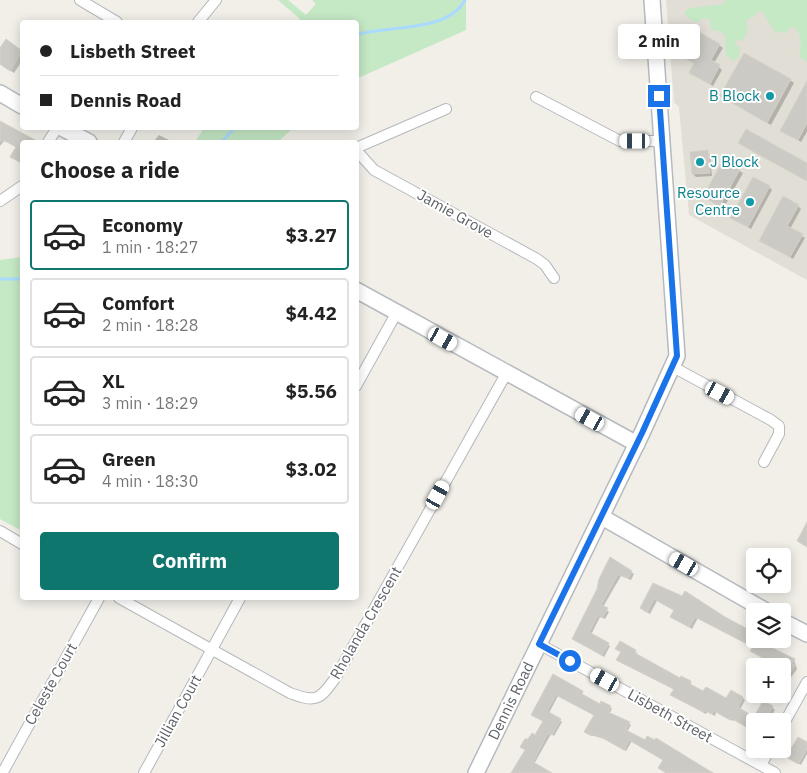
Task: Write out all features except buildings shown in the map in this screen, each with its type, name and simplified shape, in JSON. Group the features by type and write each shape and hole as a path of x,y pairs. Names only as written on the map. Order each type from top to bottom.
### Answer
{"street":[{"path":"80,0 115,20"},
{"path":"200,20 216,0"},
{"name":"Dennis Road","path":"476,773 602,517 677,356 678,342 652,0"},
{"path":"0,93 20,105"},
{"path":"536,97 620,141 662,141"},
{"path":"359,148 446,109"},
{"path":"66,130 85,140"},
{"name":"Jamie Grove","path":"359,152 374,170 537,259 545,265 554,278"},
{"path":"0,201 20,187"},
{"path":"359,292 506,374 637,444"},
{"path":"359,381 397,312"},
{"path":"673,367 779,426 779,434 764,462"},
{"name":"Rholanda Crescent","path":"123,600 290,693 305,699 315,700 326,692 336,677 506,374"},
{"path":"602,517 752,603"},
{"path":"1,535 20,543"},
{"name":"Celeste Court","path":"4,770 98,600"},
{"name":"Jillian Court","path":"144,773 239,600"},
{"path":"791,625 807,634"},
{"name":"Lisbeth Street","path":"539,644 775,773"},
{"path":"789,713 807,682"},
{"path":"761,765 765,758"}],"shaded area":[{"path":"666,0 807,0 807,280 689,215 679,107 674,102"}],"green space":[{"path":"278,0 288,0 306,15 316,4 312,0 466,0 466,30 359,78 359,20 300,19"},
{"path":"725,0 807,0 807,62 799,57 800,37 794,26 784,33 774,31 762,10 746,21 748,29 743,41 736,39 735,43 740,48 739,57 733,61 726,55 725,35 719,31 711,30 710,20 703,18 697,22 689,19 684,12 690,8 725,4"},
{"path":"203,130 291,130 280,140 196,140"},
{"path":"20,257 20,530 0,519 0,260"}],"waterway":[{"path":"359,34 431,23 457,11 465,0"},
{"path":"224,140 232,130"},
{"path":"0,279 20,279"}],"place":[{"name":"B Block","path":"770,96"},
{"name":"J Block","path":"700,162"},
{"name":"Resource Centre","path":"750,202"}],"route":[{"path":"570,661 539,644 642,433 677,356 678,342 659,96"}]}
